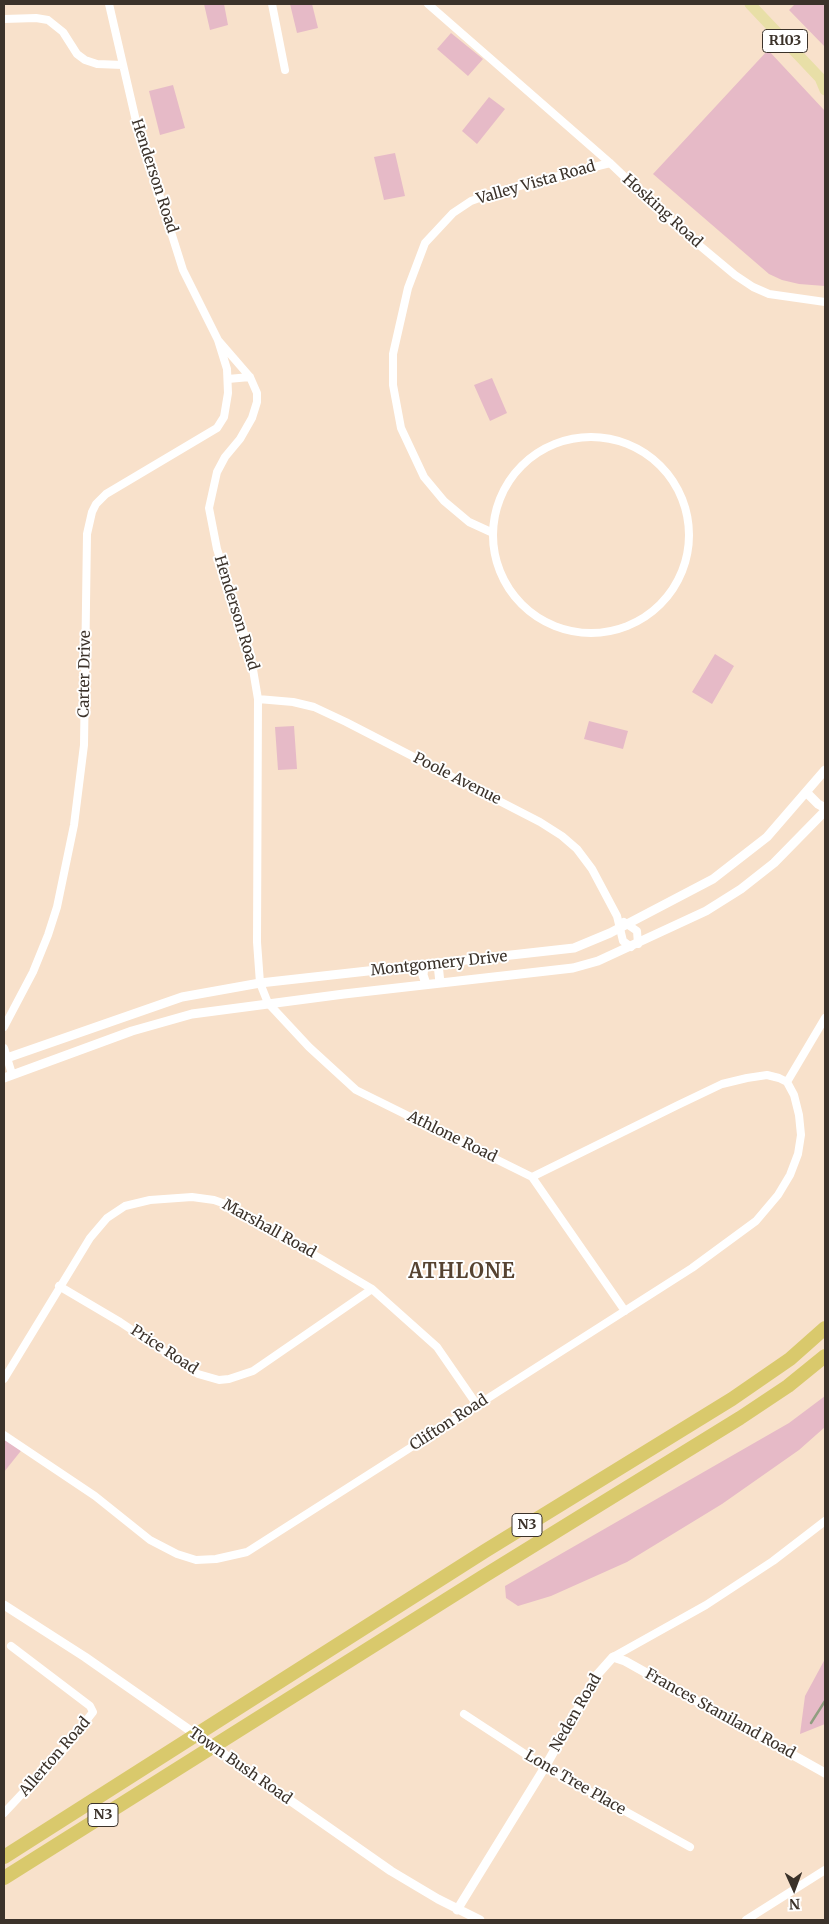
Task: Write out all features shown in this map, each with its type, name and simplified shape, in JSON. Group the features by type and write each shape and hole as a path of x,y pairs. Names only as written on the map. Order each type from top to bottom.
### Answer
{"highway":[{"name":"N3","path":"4,1857 224,1716 732,1399 790,1359 825,1328"},
{"name":"N3","path":"4,1878 475,1581 740,1418 788,1386 825,1356"}],"main road":[{"name":"R103","path":"750,4 823,79 825,90"}],"street":[{"name":"Henderson Road","path":"109,4 136,122 183,270 218,340 228,379"},
{"path":"272,4 285,70"},
{"name":"Hosking Road","path":"428,4 610,163 675,224 753,287 769,294 825,302"},
{"path":"4,19 36,18 48,20 63,32 77,54 85,60 96,64 123,65"},
{"name":"Valley Vista Road","path":"493,533 469,522 444,501 424,477 400,428 393,385 394,354 401,315 416,262 430,237 453,213 471,201 496,192 610,163"},
{"name":"Henderson Road","path":"218,340 250,377 257,393 255,410 240,439 225,457 217,472 209,508 217,549 250,652 258,699 257,942 260,983"},
{"path":"228,379 250,377"},
{"name":"Carter Drive","path":"4,1027 33,972 48,935 57,907 74,825 84,745 87,534 92,512 96,504 106,494 217,428 224,417 227,404 228,379"},
{"path":"583,436 603,436 626,442 641,450 663,470 677,490 689,526 685,566 678,584 665,601 648,616 605,632 578,632 562,629 540,618 525,606 502,573 493,533 498,506 503,492 527,459 546,447 583,436"},
{"name":"Poole Avenue","path":"258,699 294,702 314,707 540,822 577,849 592,869 623,925 637,931 634,946 623,941 623,925"},
{"name":"Montgomery Drive","path":"5,1058 144,1008 182,997 260,983 559,951 590,942 713,880 767,837 807,793 822,781 825,770"},
{"path":"807,793 825,809"},
{"name":"Montgomery Drive","path":"8,1076 132,1031 192,1014 268,1003 573,968 598,962 706,911 741,889 774,863 825,809"},
{"path":"438,964 440,983"},
{"path":"424,965 423,975 426,984"},
{"name":"Athlone Road","path":"260,983 268,1003 309,1047 356,1090 532,1177 625,1311"},
{"path":"144,1008 150,1025"},
{"path":"125,1016 132,1031"},
{"path":"532,1177 722,1084 767,1075 787,1082 825,1018"},
{"path":"4,1048 8,1076"},
{"name":"Clifton Road","path":"4,1435 95,1496 150,1540 196,1560 216,1559 247,1552 692,1268 756,1221 778,1195 790,1175 798,1154 801,1135 798,1108 787,1082"},
{"name":"Marshall Road","path":"4,1379 59,1286 90,1238 107,1218 125,1206 150,1200 192,1197 214,1200 231,1206 372,1289 437,1347 476,1405"},
{"name":"Price Road","path":"59,1286 120,1322 198,1374 219,1380 229,1379 253,1371 372,1289"},
{"name":"Neden Road","path":"457,1910 545,1767 597,1675 614,1657 706,1605 773,1561 825,1521"},
{"name":"Town Bush Road","path":"4,1605 85,1657 391,1871 457,1910 480,1920"},
{"name":"Allerton Road","path":"4,1813 64,1749 93,1712 90,1706 11,1646"},
{"name":"Frances Staniland Road","path":"614,1657 625,1661 825,1774"},
{"name":"Lone Tree Place","path":"464,1714 545,1767 690,1847"},
{"path":"746,1920 825,1870"}],"shaded area":[{"path":"204,4 224,4 228,25 210,30"},
{"path":"290,4 312,4 318,28 297,33"},
{"path":"795,4 825,4 825,47 789,10"},
{"path":"451,33 483,59 468,76 437,49"},
{"path":"768,50 825,111 825,286 799,284 782,280 769,274 653,174"},
{"path":"173,85 185,128 160,135 149,91"},
{"path":"489,97 505,109 477,144 462,131"},
{"path":"395,153 405,196 384,200 374,157"},
{"path":"492,378 507,413 490,421 474,385"},
{"path":"715,654 734,666 712,704 692,692"},
{"path":"589,721 628,731 623,749 584,739"},
{"path":"294,726 297,769 278,770 275,727"},
{"path":"825,1396 825,1427 799,1450 722,1504 627,1562 551,1596 518,1606 506,1598 505,1586 789,1423"},
{"path":"4,1436 24,1447 4,1472"},
{"path":"825,1659 825,1724 800,1734 805,1696"}],"waterway":[{"path":"811,1723 825,1701"}],"district":[{"name":"ATHLONE","path":"462,1272"}]}
